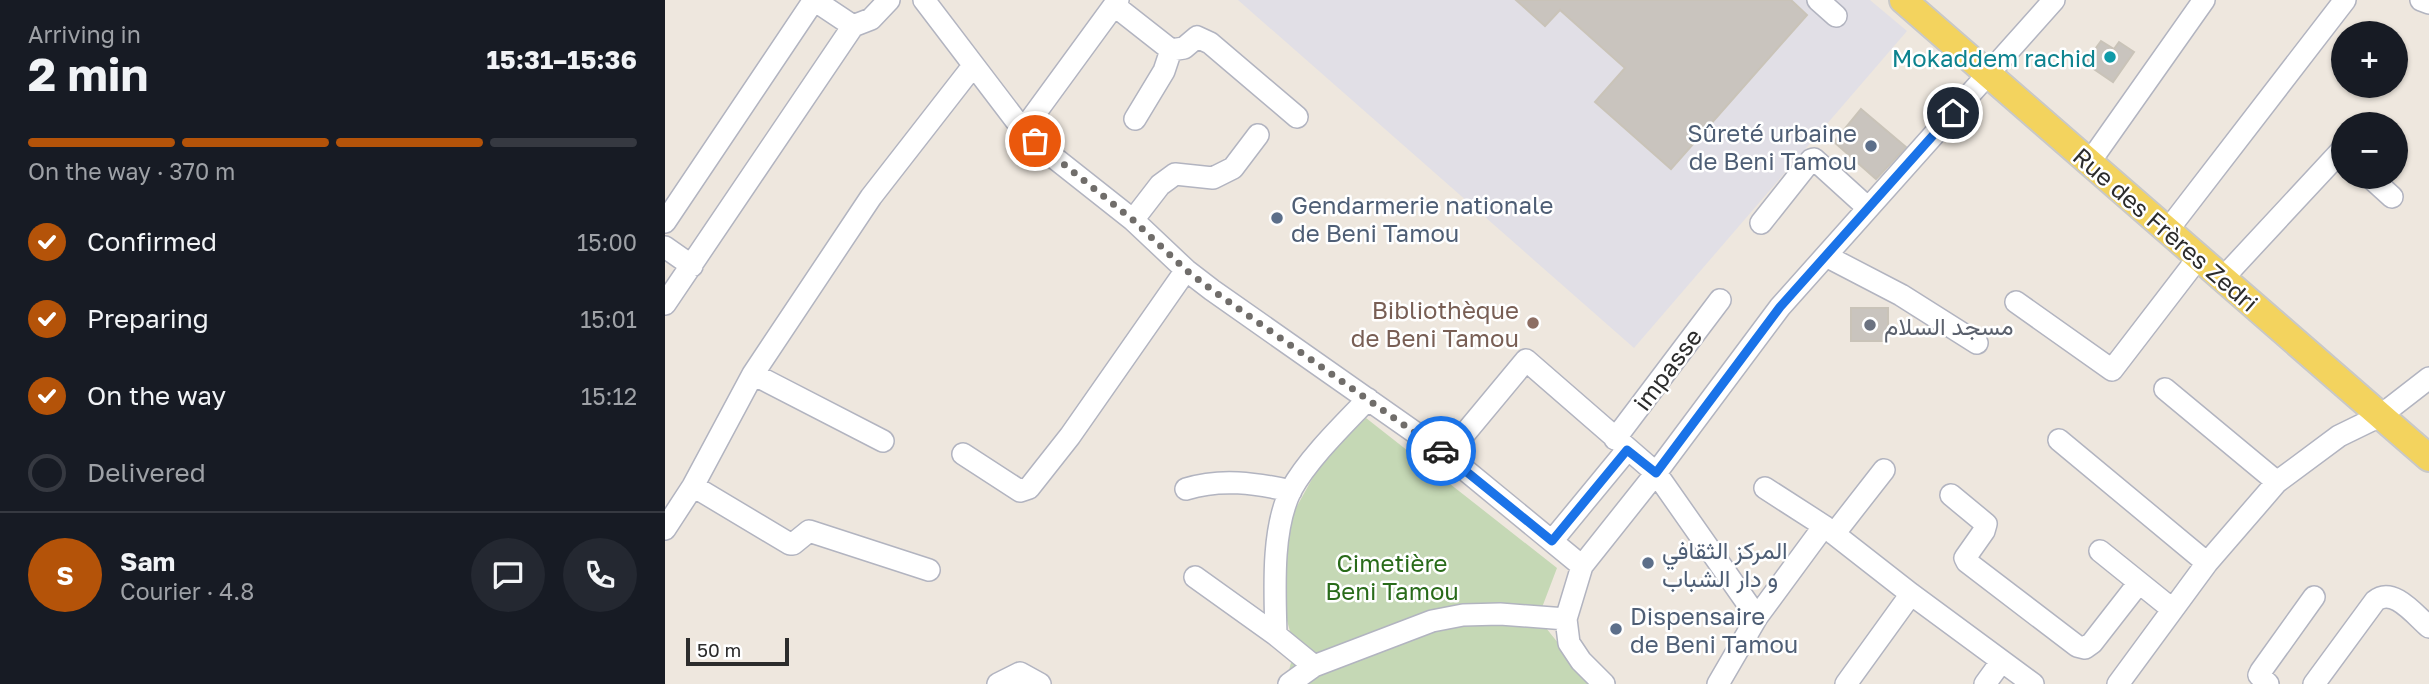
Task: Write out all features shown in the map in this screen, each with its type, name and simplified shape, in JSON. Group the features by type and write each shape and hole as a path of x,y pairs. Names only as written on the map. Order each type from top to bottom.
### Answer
{"main road":[{"name":"Rue des Frères Zedri","path":"1903,0 2429,458"}],"street":[{"path":"665,222 814,0 853,26"},
{"path":"665,304 853,26 871,19 889,0"},
{"path":"924,0 1023,130 1133,220 1186,270 1447,455 1582,566"},
{"path":"1818,0 1836,16"},
{"path":"1604,684 1581,661 1570,643 1566,619 1582,566 1656,473 1780,307 2054,0"},
{"path":"2089,163 2204,0"},
{"path":"2167,231 2345,0"},
{"path":"2421,0 2429,3"},
{"path":"1023,130 1117,3 1171,50 1184,48 1198,37 1210,43 1297,117"},
{"path":"1135,119 1164,71 1171,50"},
{"path":"665,528 693,486 753,374 870,197 973,66"},
{"path":"1133,220 1160,185 1175,174 1213,178 1233,168 1258,135"},
{"path":"1761,223 1814,159 1868,208"},
{"path":"2223,278 2331,162"},
{"path":"2383,189 2392,197"},
{"path":"665,247 692,266"},
{"path":"1826,256 1901,295 1977,343"},
{"path":"2016,302 2112,370 2198,258"},
{"path":"963,454 1020,491 1029,488 1070,436 1186,270"},
{"name":"impasse","path":"1552,541 1720,300"},
{"path":"1447,455 1526,360 1656,473 1757,617"},
{"path":"753,374 883,442"},
{"path":"2118,684 2207,563 2277,482 2339,436 2380,416 2429,377"},
{"path":"2165,390 2277,482"},
{"path":"1276,635 1275,580 1280,526 1291,491 1327,443 1368,399"},
{"path":"2059,440 2207,563"},
{"path":"1718,684 1757,617 1829,530 1884,470"},
{"path":"1185,489 1206,482 1236,482 1291,491"},
{"path":"693,486 790,544 809,531 929,570"},
{"path":"1765,488 1829,530 2001,663 2033,684"},
{"path":"1951,495 1986,524 1965,558 1967,562 2077,646 2085,648 2092,643 2138,584"},
{"path":"2100,551 2172,609"},
{"path":"1195,577 1314,666"},
{"path":"1846,684 1911,594"},
{"path":"2314,684 2381,596 2395,598 2429,627"},
{"path":"2268,684 2259,675 2260,671 2315,597"},
{"path":"1289,684 1314,666 1432,621 1463,615 1500,614 1566,619"},
{"path":"1985,684 2001,663"},
{"path":"998,684 1020,673 1040,684"}],"shaded area":[{"path":"1238,0 1870,0 1907,31 1634,348"}],"green space":[{"name":"Cimetière Beni Tamou","path":"1366,418 1557,568 1538,618 1591,684 1285,684 1295,649 1286,617 1282,579 1291,517 1322,461"}],"building":[{"path":"1516,0 1791,0 1807,15 1671,169 1595,102 1625,68 1560,10 1545,26"},
{"name":"Mokaddem rachid","path":"2101,41 2114,49 2119,42 2134,52 2113,82 2085,63"},
{"name":"Sûreté urbaine de Beni Tamou","path":"1861,109 1906,147 1876,179 1834,142"},
{"name":"مسجد السلام","path":"1851,308 1888,308 1888,341 1851,341"}],"way so far":[{"path":"1035,141 1133,220 1186,270 1212,290 1441,451"}],"place":[{"name":"Mokaddem rachid","path":"2110,57"},
{"name":"Sûreté urbaine de Beni Tamou","path":"1871,146"},
{"name":"Gendarmerie nationale de Beni Tamou","path":"1277,218"},
{"name":"Bibliothèque de Beni Tamou","path":"1533,323"},
{"name":"مسجد السلام","path":"1870,325"},
{"name":"المركز الثقافي و دار الشباب","path":"1648,563"},
{"name":"Dispensaire de Beni Tamou","path":"1616,629"}],"route":[{"path":"1441,451 1552,541 1627,450 1656,473 1780,307 1953,113"}]}
